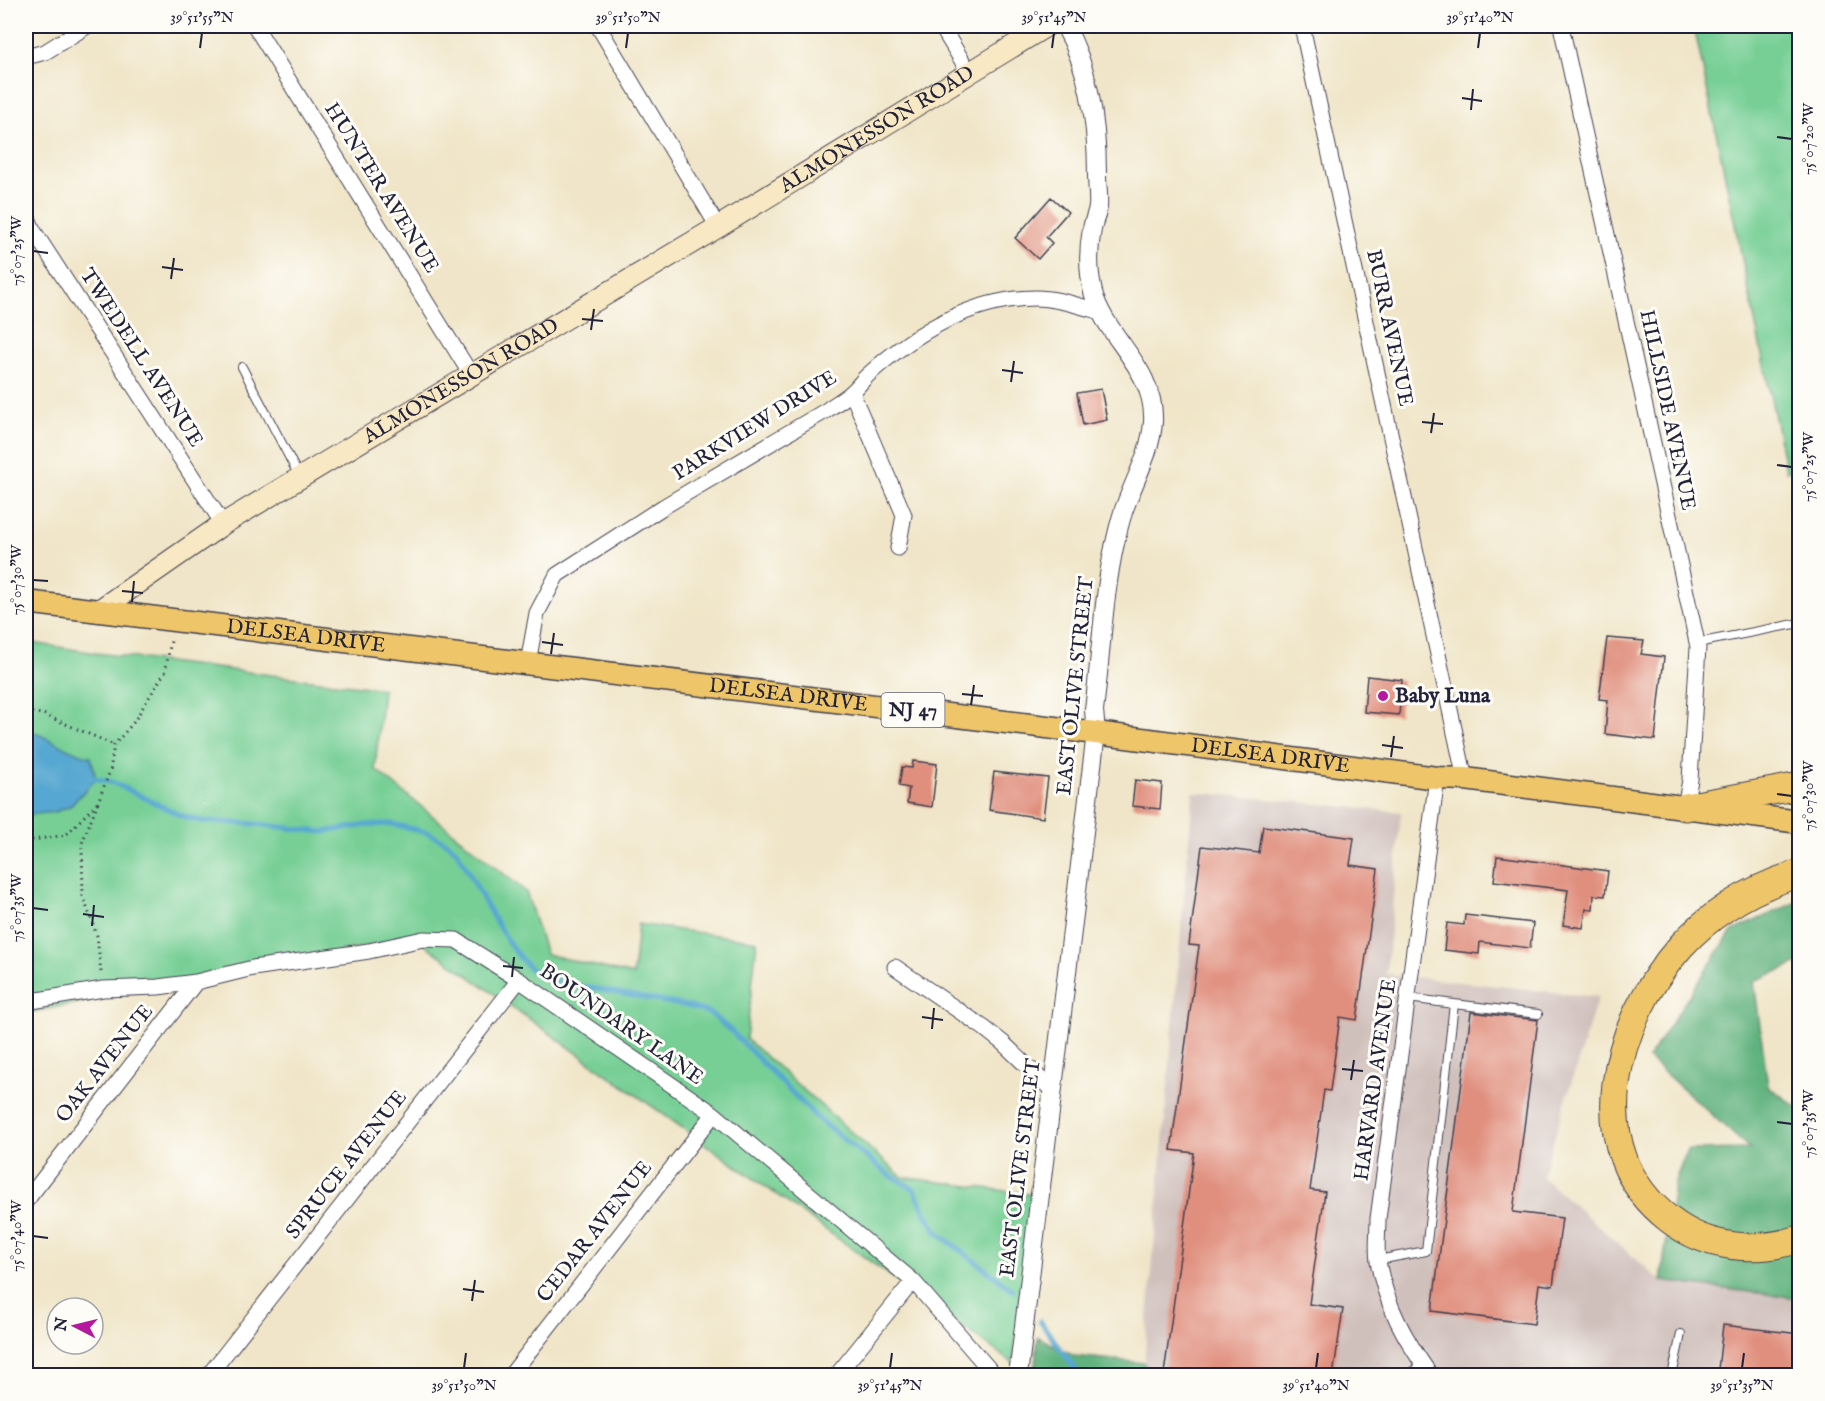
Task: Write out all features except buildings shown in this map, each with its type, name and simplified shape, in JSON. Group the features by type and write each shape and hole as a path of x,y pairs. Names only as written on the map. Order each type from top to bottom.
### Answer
{"highway":[{"path":"1686,807 1800,786"},
{"path":"1800,873 1765,885 1742,897 1692,935 1671,959 1649,991 1633,1023 1622,1058 1614,1113 1619,1147 1629,1173 1645,1197 1677,1226 1702,1239 1733,1246 1762,1246 1800,1239"}],"main road":[{"name":"ALMONESSON ROAD","path":"98,611 223,524 299,477 718,227 1046,26"},
{"name":"DELSEA DRIVE","path":"26,602 1800,822"}],"street":[{"path":"26,57 45,52 87,26"},
{"name":"HUNTER AVENUE","path":"255,26 471,373"},
{"path":"598,26 718,227"},
{"path":"940,26 969,72"},
{"name":"EAST OLIVE STREET","path":"1018,1376 1096,733 1094,710 1111,563 1126,504 1136,483 1153,421 1150,400 1139,369 1099,312 1089,270 1092,228 1098,208 1094,123 1081,61 1074,41 1065,26"},
{"name":"BURR AVENUE","path":"1302,26 1465,779"},
{"name":"HILLSIDE AVENUE","path":"1561,26 1697,644 1690,780 1686,807"},
{"name":"TWEDELL AVENUE","path":"26,213 33,230 223,524"},
{"name":"PARKVIEW DRIVE","path":"528,663 537,613 557,575 636,523 852,393 867,375 918,336 936,325 995,303 1037,298 1057,300 1099,312"},
{"path":"852,393 904,515 898,548"},
{"name":"HARVARD AVENUE","path":"1428,1371 1391,1311 1378,1260 1378,1219 1437,778"},
{"name":"BOUNDARY LANE","path":"26,1002 104,989 131,986 158,987 196,982 253,968 369,951 423,939 456,940 519,980 714,1114 913,1281 995,1376"},
{"path":"895,967 984,1028 1053,1091"},
{"name":"SPRUCE AVENUE","path":"208,1376 519,980"},
{"name":"OAK AVENUE","path":"26,1201 196,982"},
{"name":"CEDAR AVENUE","path":"510,1376 714,1114"},
{"path":"836,1376 913,1281"}],"lane":[{"path":"242,367 299,477"},
{"path":"1697,644 1800,622"},
{"path":"1408,998 1538,1014"},
{"path":"1378,1260 1426,1251 1454,1004"},
{"path":"1672,1376 1681,1334"},
{"path":"1402,1376 1428,1371"}],"path":[{"path":"104,989 97,936 83,896 82,843 110,771 114,745 133,723 165,672 176,621"},
{"path":"26,712 43,714 114,745"},
{"path":"26,840 66,835 99,802"}],"shaded area":[{"path":"1193,792 1401,812 1386,974 1598,997 1542,1177 1661,1281 1799,1298 1799,1375 1148,1376 1144,1363"}],"green space":[{"path":"1694,26 1799,26 1799,469 1786,471"},
{"path":"26,642 383,689 375,769 526,892 546,954 633,975 638,924 757,941 746,1039 902,1177 1036,1195 1013,1363 414,937 26,1013"},
{"path":"1799,901 1799,963 1754,981 1768,1086 1799,1109 1799,1298 1661,1281 1674,1184 1687,1150 1750,1149 1648,1058 1732,931"},
{"path":"1038,1337 1074,1356 1144,1363 1148,1375 1034,1375"}],"water":[{"path":"26,730 74,752 91,757 96,779 70,806 55,812 26,815"}],"waterway":[{"path":"90,777 114,783 182,816 202,821 256,824 323,832 366,825 393,824 428,833 444,841 457,851 501,931 522,960 536,973 555,981 687,1006 710,1013 732,1032 818,1119 888,1174 914,1189 939,1234 1013,1290"},
{"path":"1040,1321 1080,1376"}],"place":[{"name":"Baby Luna","path":"1383,696"}]}
